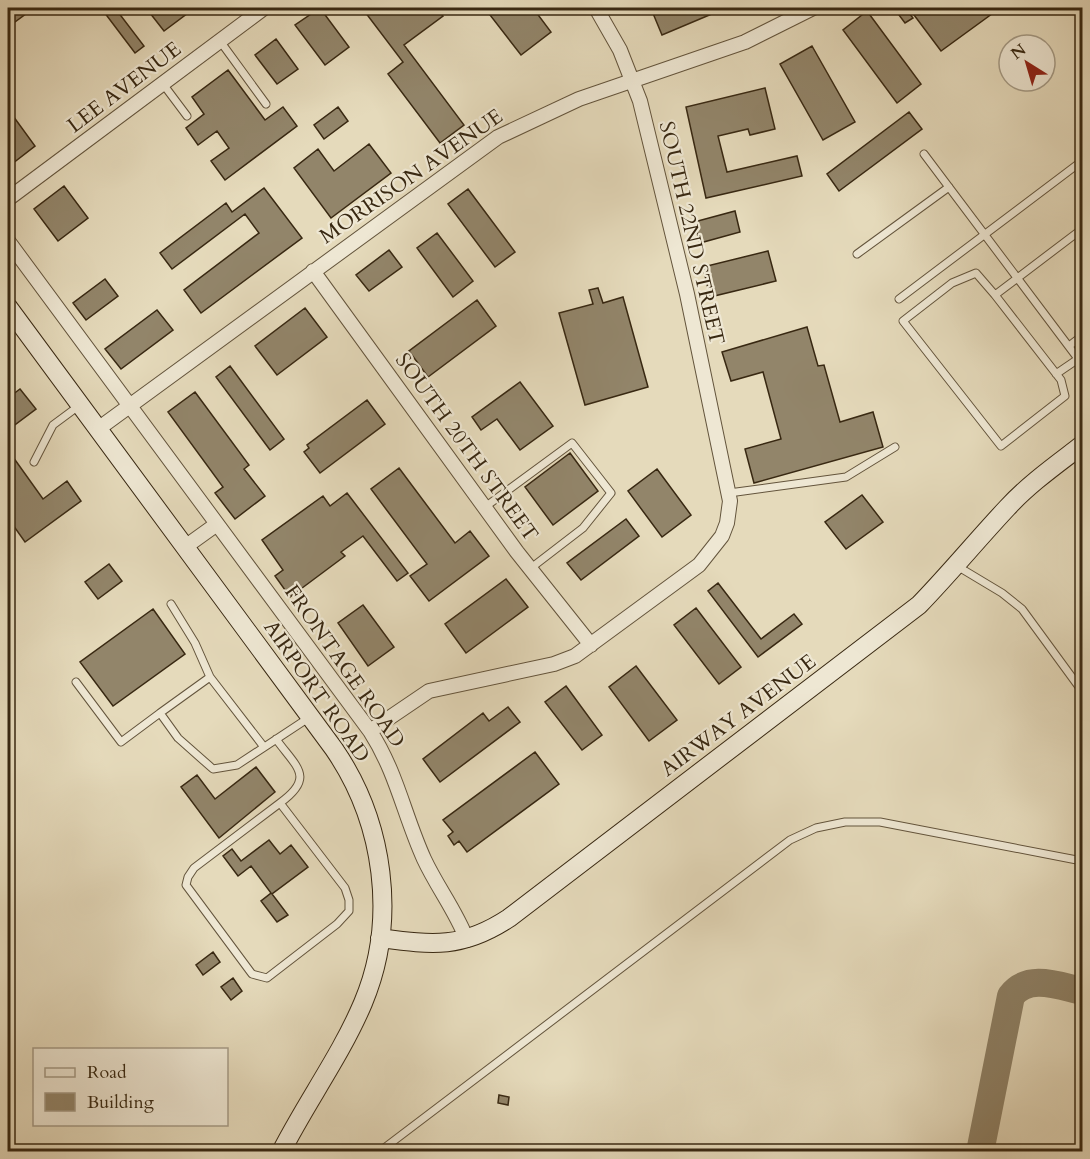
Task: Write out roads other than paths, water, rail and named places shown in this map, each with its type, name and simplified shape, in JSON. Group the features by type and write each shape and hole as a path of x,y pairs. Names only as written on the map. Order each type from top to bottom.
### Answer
{"main road":[{"name":"AIRPORT ROAD","path":"8,307 347,769 371,825 382,881 380,938 373,975 359,1012 281,1152"},
{"name":"AIRWAY AVENUE","path":"380,938 437,945 467,940 509,918 919,605 957,566 1007,508 1029,487 1083,445"}],"street":[{"name":"LEE AVENUE","path":"8,198 264,8"},
{"name":"SOUTH 22ND STREET","path":"370,731 429,691 554,664 575,656 708,556 722,536 727,523 729,493 687,294 633,81 620,50 596,8"},
{"name":"MORRISON AVENUE","path":"98,429 498,137 557,108 745,42 813,8"},
{"name":"FRONTAGE ROAD","path":"8,241 370,731 395,778 427,865 458,917 467,940"},
{"name":"SOUTH 20TH STREET","path":"313,271 485,507 591,645"},
{"path":"185,547 216,524"}],"lane":[{"path":"220,41 266,104"},
{"path":"163,84 187,116"},
{"path":"924,154 1080,362 1056,374"},
{"path":"899,299 1083,161"},
{"path":"857,254 949,187"},
{"path":"995,295 1083,229"},
{"path":"976,273 995,295 1056,374 1065,396 1001,446 903,321 952,283 976,273"},
{"path":"1069,346 1083,336"},
{"path":"34,462 53,424 80,405"},
{"path":"485,507 572,443 611,493 583,528 531,568"},
{"path":"729,493 846,477 895,447"},
{"path":"957,566 1002,593 1022,609 1083,691"},
{"path":"171,604 195,643 210,677 264,747"},
{"path":"75,682 121,742 210,677"},
{"path":"160,712 178,738 213,769 237,765 310,717"},
{"path":"276,739 300,772 301,784 294,793 280,803 194,868 188,876 186,885 252,974 267,978 337,924 349,911 350,900 345,888 280,803"},
{"path":"379,1152 790,840 816,828 845,822 880,822 1083,861"}]}
